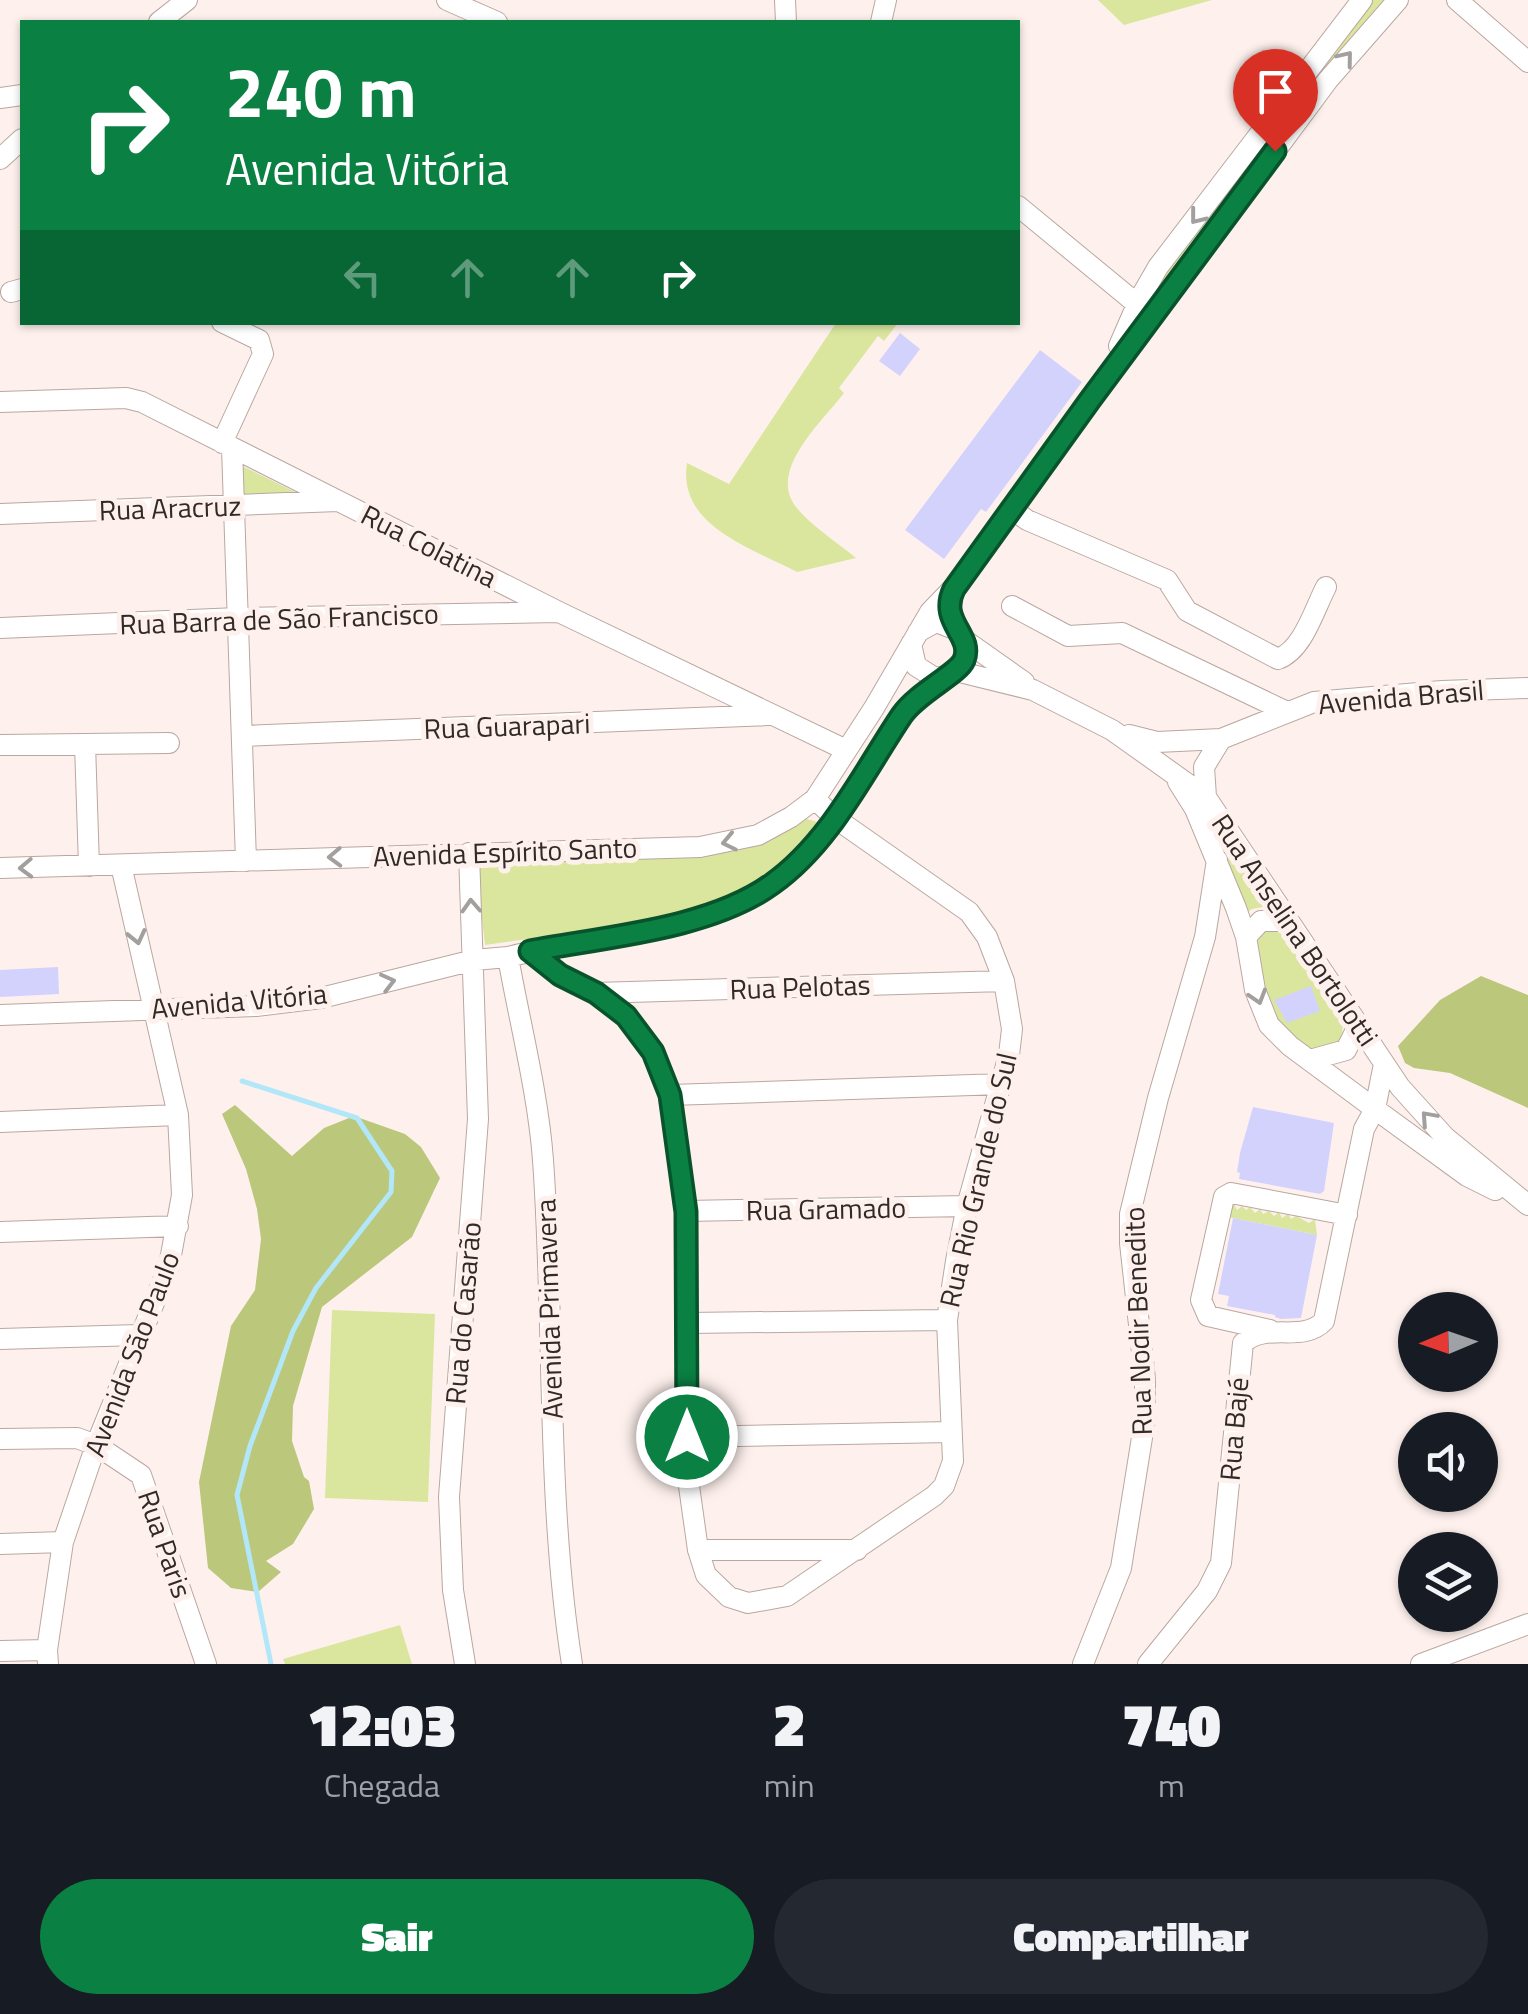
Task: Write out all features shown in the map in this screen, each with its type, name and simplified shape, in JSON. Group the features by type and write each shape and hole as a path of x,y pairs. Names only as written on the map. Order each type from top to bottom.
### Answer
{"street":[{"path":"162,20 187,0"},
{"path":"447,0 492,20"},
{"path":"1090,400 1158,268 1362,0"},
{"path":"1090,400 1328,80 1398,0"},
{"path":"1457,0 1528,62"},
{"path":"0,159 20,141"},
{"path":"1020,208 1137,304"},
{"path":"228,325 259,340 263,354 227,446 234,506 246,860"},
{"name":"Rua Colatina","path":"0,402 134,399 559,612 846,750"},
{"name":"Avenida Espírito Santo","path":"0,868 700,847 758,835 815,799 935,604 954,589 1090,400"},
{"name":"Rua Aracruz","path":"0,514 340,501"},
{"path":"1012,509 1028,520 1168,580 1188,611 1278,658 1288,655 1296,646 1326,587"},
{"path":"950,674 966,650 950,611 954,589"},
{"path":"1012,606 1068,636 1122,633 1285,711"},
{"name":"Rua Barra de São Francisco","path":"0,628 238,618 559,612"},
{"path":"1033,690 950,674 924,674 916,666 915,638 936,622 960,635 1033,690 1112,730 1174,776"},
{"name":"Avenida Vitória","path":"0,1015 256,1006 321,998 474,960 508,957 708,914 743,900 785,872 831,823 905,710 950,674"},
{"name":"Avenida Brasil","path":"1112,730 1157,742 1221,739 1314,702 1528,688"},
{"name":"Rua Guarapari","path":"242,736 772,715"},
{"path":"1206,797 1204,767 1221,739"},
{"path":"0,746 170,743"},
{"path":"84,744 89,866"},
{"name":"Rua Anselina Bortolotti","path":"1174,776 1206,797 1400,1086 1445,1136 1528,1205"},
{"name":"Rua Anselina Bortolotti","path":"1174,776 1195,808 1218,860 1244,930 1262,1011 1278,1036 1467,1176 1528,1205"},
{"path":"815,799 831,823"},
{"name":"Rua Rio Grande do Sul","path":"530,951 560,975 596,993 626,1016 653,1052 670,1095 686,1212 687,1437 690,1511 698,1550 706,1576 730,1597 748,1603 787,1596 859,1550 944,1486 953,1461 946,1320 967,1206 1002,1084 1012,1029 998,958 969,912 831,823"},
{"path":"468,853 474,960"},
{"name":"Rua Nodir Benedito","path":"1083,1664 1121,1568 1145,1418 1130,1214 1209,919 1218,860"},
{"name":"Avenida São Paulo","path":"47,1657 63,1542 138,1335 168,1266 182,1195 178,1115 122,865"},
{"path":"1209,919 1222,918 1244,930 1258,922 1288,921"},
{"name":"Avenida Primavera","path":"508,957 542,1160 556,1504 572,1664"},
{"name":"Rua do Casarão","path":"464,1664 452,1590 448,1497 478,1119 474,960"},
{"name":"Rua Pelotas","path":"596,993 1004,981"},
{"path":"1310,1060 1346,1050 1358,1026"},
{"path":"1347,1215 1231,1193 1224,1197 1202,1308 1208,1316 1248,1320 1272,1330 1304,1333 1324,1322 1347,1215 1364,1129 1375,1109 1384,1064"},
{"path":"670,1095 1002,1084"},
{"path":"0,1122 178,1115"},
{"name":"Rua Gramado","path":"686,1212 967,1206"},
{"path":"0,1232 178,1226"},
{"path":"687,1323 946,1320"},
{"name":"Rua Bajé","path":"1148,1664 1207,1591 1221,1563 1240,1351 1248,1337 1272,1330"},
{"path":"0,1339 138,1335"},
{"path":"687,1437 952,1432"},
{"path":"0,1439 68,1437 96,1446"},
{"name":"Rua Paris","path":"96,1446 144,1481 206,1664"},
{"path":"0,1544 63,1542"},
{"path":"698,1550 859,1550"},
{"path":"1421,1664 1528,1624"},
{"path":"0,1651 47,1657"}],"green space":[{"path":"1098,0 1212,0 1124,25"},
{"path":"1368,0 1386,0 1335,58 1148,307 1143,303"},
{"path":"835,325 896,325 884,341 878,336 839,388 844,393 801,447 788,478 789,493 796,507 856,558 797,572 740,544 706,519 694,503 687,485 687,463 729,484"},
{"path":"238,464 301,495 240,498"},
{"path":"803,818 825,824 772,874 735,896 644,922 485,945 475,858 704,856 759,845"},
{"path":"1221,837 1268,906 1252,909 1241,917"},
{"path":"1279,925 1343,1026 1341,1040 1322,1056 1283,1031 1265,999 1254,934"},
{"path":"1481,976 1528,995 1528,1108 1450,1073 1414,1068 1405,1063 1398,1046 1440,1000"},
{"path":"235,1105 292,1156 324,1128 354,1116 405,1134 421,1147 440,1178 412,1237 322,1307 293,1406 292,1441 304,1477 309,1481 314,1509 293,1544 266,1561 281,1572 258,1592 231,1588 208,1568 199,1482 231,1326 255,1290 261,1239 246,1169 222,1114"},
{"path":"1233,1202 1237,1210 1250,1207 1255,1213 1260,1209 1263,1214 1269,1211 1274,1216 1279,1212 1282,1218 1288,1214 1291,1219 1296,1216 1309,1223 1315,1219 1317,1235 1228,1217"},
{"path":"332,1310 435,1314 428,1502 325,1498"},
{"path":"400,1625 412,1664 285,1664 283,1659"}],"building":[{"path":"900,333 920,349 900,376 879,361"},
{"path":"1040,350 1082,382 986,512 981,509 944,559 905,530"},
{"path":"58,967 59,994 0,997 0,970"},
{"path":"1311,986 1320,1011 1287,1023 1274,1000"},
{"path":"1253,1107 1334,1123 1324,1191 1320,1194 1239,1179 1240,1153"},
{"path":"1233,1218 1317,1235 1301,1318 1281,1319 1227,1306 1229,1296 1218,1294"}],"waterway":[{"path":"242,1081 357,1118 392,1171 391,1192 316,1288 293,1331 250,1446 237,1495 271,1664"}],"route":[{"path":"687,1437 686,1212 670,1095 653,1052 626,1016 596,993 560,975 530,951 708,914 772,884 798,861 835,818 905,710 963,662 964,639 953,624 950,611 954,589 1275,151"}]}
